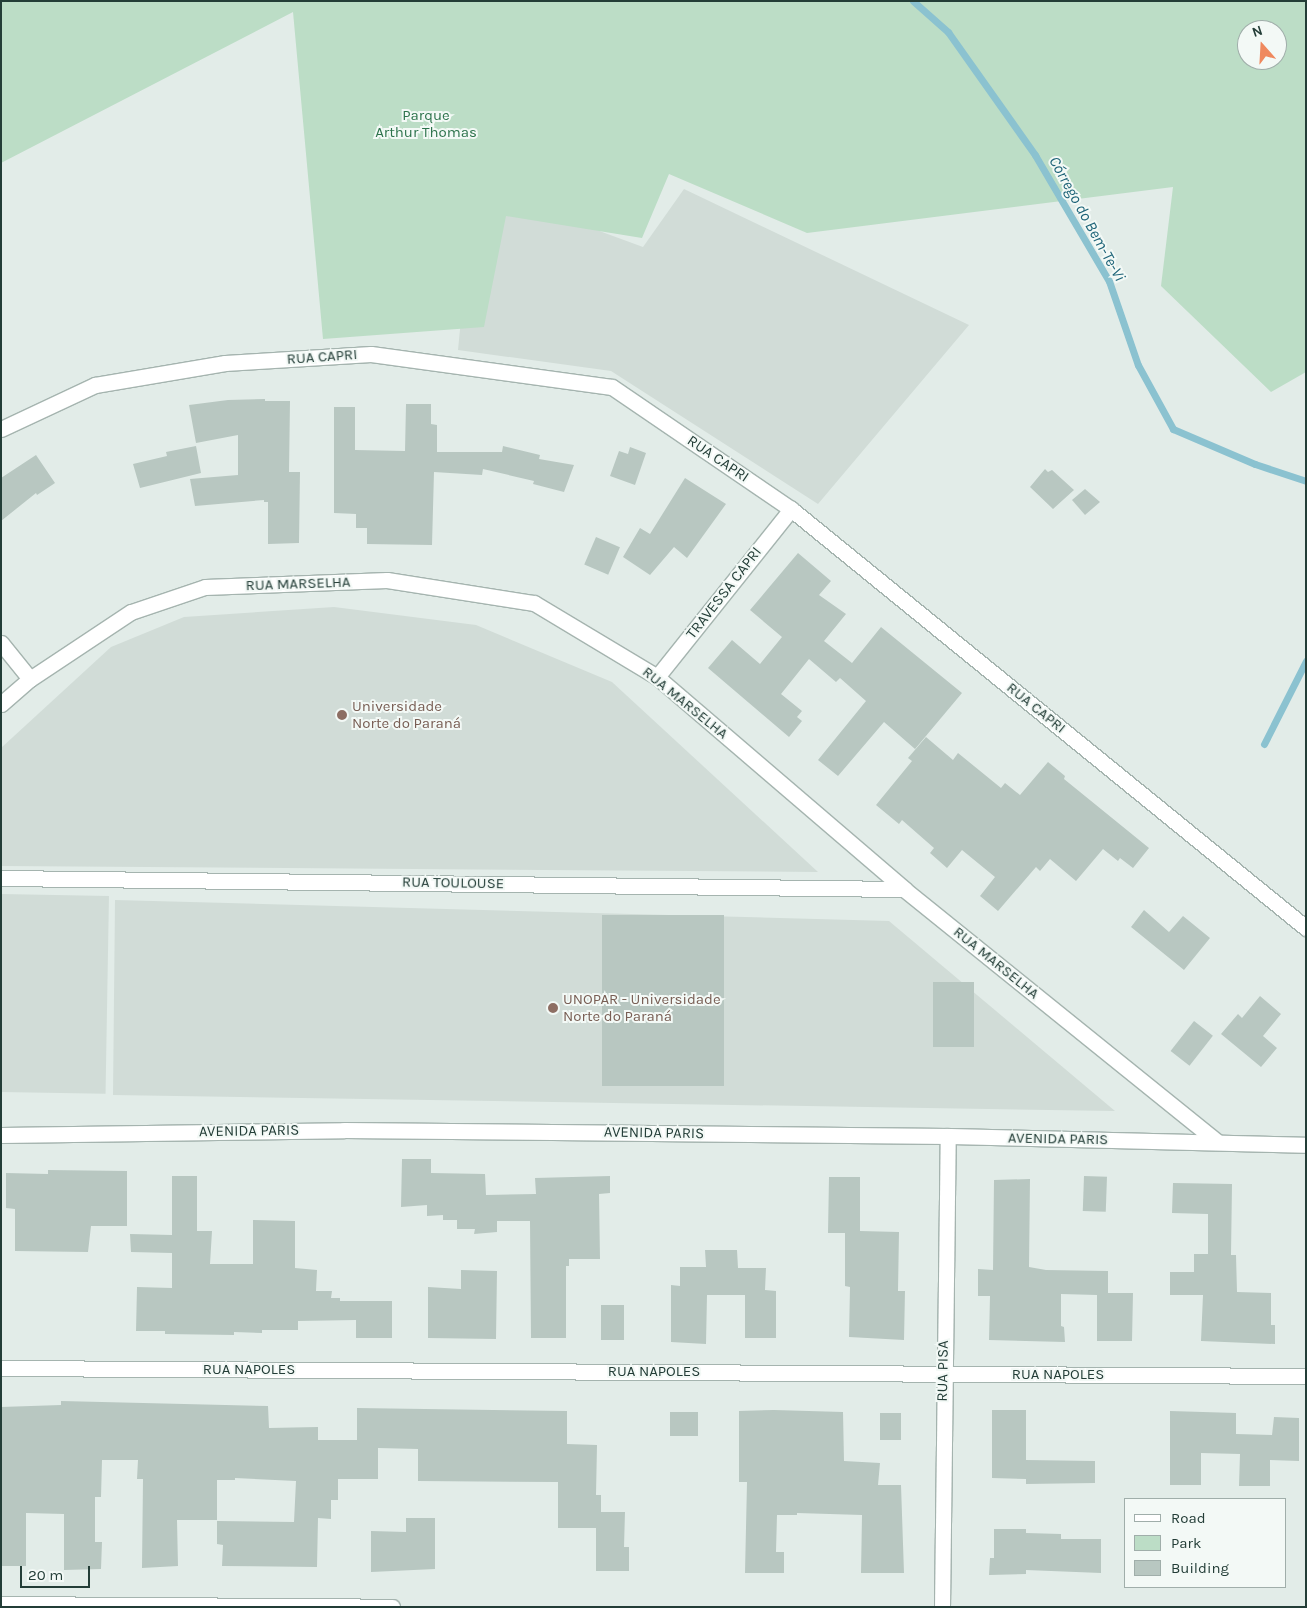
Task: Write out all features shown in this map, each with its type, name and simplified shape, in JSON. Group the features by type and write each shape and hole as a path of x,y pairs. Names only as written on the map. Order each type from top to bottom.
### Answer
{"street":[{"name":"RUA CAPRI","path":"1,430 95,384 225,364 371,354 612,387 791,508 1306,928"},
{"name":"TRAVESSA CAPRI","path":"657,677 791,508"},
{"name":"RUA MARSELHA","path":"1,704 30,679 131,612 205,587 387,580 534,603 657,677 904,889 1217,1142"},
{"path":"1,643 30,679"},
{"name":"RUA TOULOUSE","path":"1,878 904,889"},
{"name":"AVENIDA PARIS","path":"1,1135 354,1130 948,1136 1306,1145"},
{"name":"RUA PISA","path":"942,1607 943,1374 948,1136"},
{"name":"RUA NAPOLES","path":"1,1368 1306,1376"},
{"path":"1,1604 392,1607"}],"shaded area":[{"path":"474,185 643,247 684,189 969,325 818,504 611,371 458,350"},
{"name":"Universidade Norte do Paraná","path":"334,607 476,625 612,682 818,872 1,866 1,748 111,647 184,617"},
{"path":"1,894 109,896 106,1094 1,1092"},
{"name":"UNOPAR - Universidade Norte do Paraná","path":"115,900 889,921 1115,1111 113,1095"}],"green space":[{"name":"Parque Arthur Thomas","path":"1,1 1306,1 1306,372 1271,392 1161,286 1173,187 807,233 669,174 642,238 506,216 484,327 323,339 293,12 1,163"}],"building":[{"path":"265,399 265,401 290,401 289,472 300,472 299,543 268,544 268,502 264,502 264,500 195,506 190,479 238,475 238,435 196,443 189,405 228,400"},
{"path":"406,404 431,404 431,424 437,425 437,452 502,452 503,446 540,455 539,459 574,465 564,492 533,484 534,481 483,469 482,475 434,472 432,545 367,544 367,528 356,528 356,514 334,513 334,407 355,407 355,450 405,451"},
{"path":"196,446 201,473 140,488 133,464 167,456 166,452"},
{"path":"630,447 646,453 635,485 610,476 619,451 628,454"},
{"path":"36,455 55,483 37,495 36,493 1,521 1,478"},
{"path":"1045,469 1048,472 1052,470 1074,490 1053,509 1030,487"},
{"path":"685,478 726,504 687,558 674,547 650,575 623,557 640,528 650,534"},
{"path":"1085,489 1100,502 1085,515 1072,500"},
{"path":"596,537 620,547 608,575 584,565"},
{"path":"798,553 831,581 819,595 846,614 824,641 852,663 881,627 962,693 915,749 884,722 838,776 818,760 866,701 840,678 836,682 809,659 781,694 802,711 797,717 802,721 789,737 708,668 732,640 760,664 782,637 750,610"},
{"path":"926,737 953,760 958,753 1001,788 1005,783 1020,795 1048,762 1065,776 1064,779 1149,848 1133,868 1120,858 1118,861 1103,849 1076,881 1050,859 1040,871 1036,867 998,911 980,896 995,877 962,850 947,868 930,853 934,848 902,820 899,824 876,805 912,761 908,758"},
{"path":"1144,910 1169,932 1183,916 1210,938 1184,970 1131,927"},
{"path":"602,915 724,915 724,1086 602,1086"},
{"path":"933,982 974,982 974,1047 933,1047"},
{"path":"1260,996 1281,1014 1263,1036 1277,1048 1261,1067 1221,1034 1238,1014 1242,1018"},
{"path":"1194,1021 1213,1036 1190,1066 1171,1051"},
{"path":"402,1159 431,1159 431,1173 485,1174 486,1195 536,1194 535,1178 610,1176 610,1193 599,1194 600,1259 569,1259 569,1266 566,1266 566,1338 531,1338 530,1221 497,1221 497,1232 474,1234 475,1229 457,1229 457,1220 443,1220 443,1215 427,1216 427,1205 401,1207"},
{"path":"48,1170 127,1171 127,1226 91,1226 88,1252 15,1251 15,1209 6,1208 6,1173 48,1174"},
{"path":"172,1176 197,1176 197,1231 212,1231 210,1264 253,1264 253,1220 295,1221 295,1268 317,1270 316,1291 332,1291 331,1298 340,1298 340,1301 392,1301 392,1338 356,1338 356,1320 298,1321 298,1330 262,1330 262,1333 234,1332 234,1335 165,1334 165,1331 136,1331 137,1287 172,1288 172,1253 131,1252 130,1234 172,1235"},
{"path":"1084,1176 1107,1177 1106,1212 1083,1211"},
{"path":"829,1177 860,1177 860,1231 899,1232 898,1291 905,1291 904,1340 849,1337 850,1287 845,1286 845,1233 828,1233"},
{"path":"1030,1179 1029,1267 1046,1270 1108,1271 1108,1293 1133,1293 1132,1341 1097,1341 1097,1295 1061,1294 1061,1326 1064,1327 1065,1342 989,1340 990,1296 978,1296 978,1269 993,1270 994,1180"},
{"path":"1173,1183 1232,1184 1231,1255 1236,1255 1237,1292 1271,1293 1271,1325 1275,1325 1275,1344 1201,1341 1203,1295 1170,1295 1170,1272 1194,1272 1194,1254 1208,1254 1208,1214 1172,1213"},
{"path":"705,1250 737,1250 738,1268 766,1268 765,1290 776,1291 776,1338 745,1338 745,1295 707,1295 706,1344 671,1342 671,1285 680,1286 680,1267 706,1267"},
{"path":"461,1270 497,1271 496,1339 428,1338 428,1287 461,1289"},
{"path":"601,1305 624,1305 624,1340 601,1340"},
{"path":"61,1401 268,1406 269,1428 318,1427 318,1440 357,1440 357,1408 567,1411 567,1444 597,1445 596,1495 601,1495 601,1512 625,1512 624,1547 629,1547 629,1571 596,1571 596,1528 558,1528 558,1482 418,1481 418,1449 378,1448 378,1479 338,1479 338,1500 331,1500 331,1519 318,1518 317,1567 222,1566 223,1545 217,1544 217,1521 294,1522 296,1481 235,1478 235,1480 217,1480 217,1520 177,1520 178,1566 142,1568 143,1479 137,1479 138,1460 102,1460 101,1497 95,1497 95,1542 102,1542 101,1569 64,1570 64,1514 26,1513 26,1566 1,1566 1,1407 61,1405"},
{"path":"992,1410 1026,1410 1026,1460 1095,1461 1095,1483 1026,1484 1026,1479 992,1478"},
{"path":"739,1411 843,1412 844,1461 880,1463 878,1485 901,1485 904,1573 861,1573 862,1515 797,1513 797,1515 777,1515 776,1552 784,1552 784,1573 745,1573 747,1482 739,1482"},
{"path":"1170,1411 1236,1413 1236,1434 1272,1435 1274,1417 1299,1418 1299,1461 1270,1460 1270,1486 1239,1486 1240,1454 1201,1453 1201,1485 1170,1485"},
{"path":"670,1412 698,1412 698,1436 670,1436"},
{"path":"880,1413 901,1413 901,1440 880,1440"},
{"path":"406,1518 435,1518 435,1569 371,1572 371,1531 406,1532"},
{"path":"994,1529 1026,1529 1026,1533 1061,1534 1061,1539 1101,1539 1101,1573 1026,1570 1026,1574 989,1575 990,1558 994,1558"}],"waterway":[{"name":"Córrego do Bem-Te-Vi","path":"913,1 948,32 1035,155 1109,281 1138,365 1173,429 1255,464 1306,481"},
{"name":"Córrego do Bem-Te-Vi","path":"1264,744 1306,661"}],"place":[{"name":"Universidade Norte do Paraná","path":"342,715"},
{"name":"UNOPAR - Universidade Norte do Paraná","path":"553,1008"}]}
